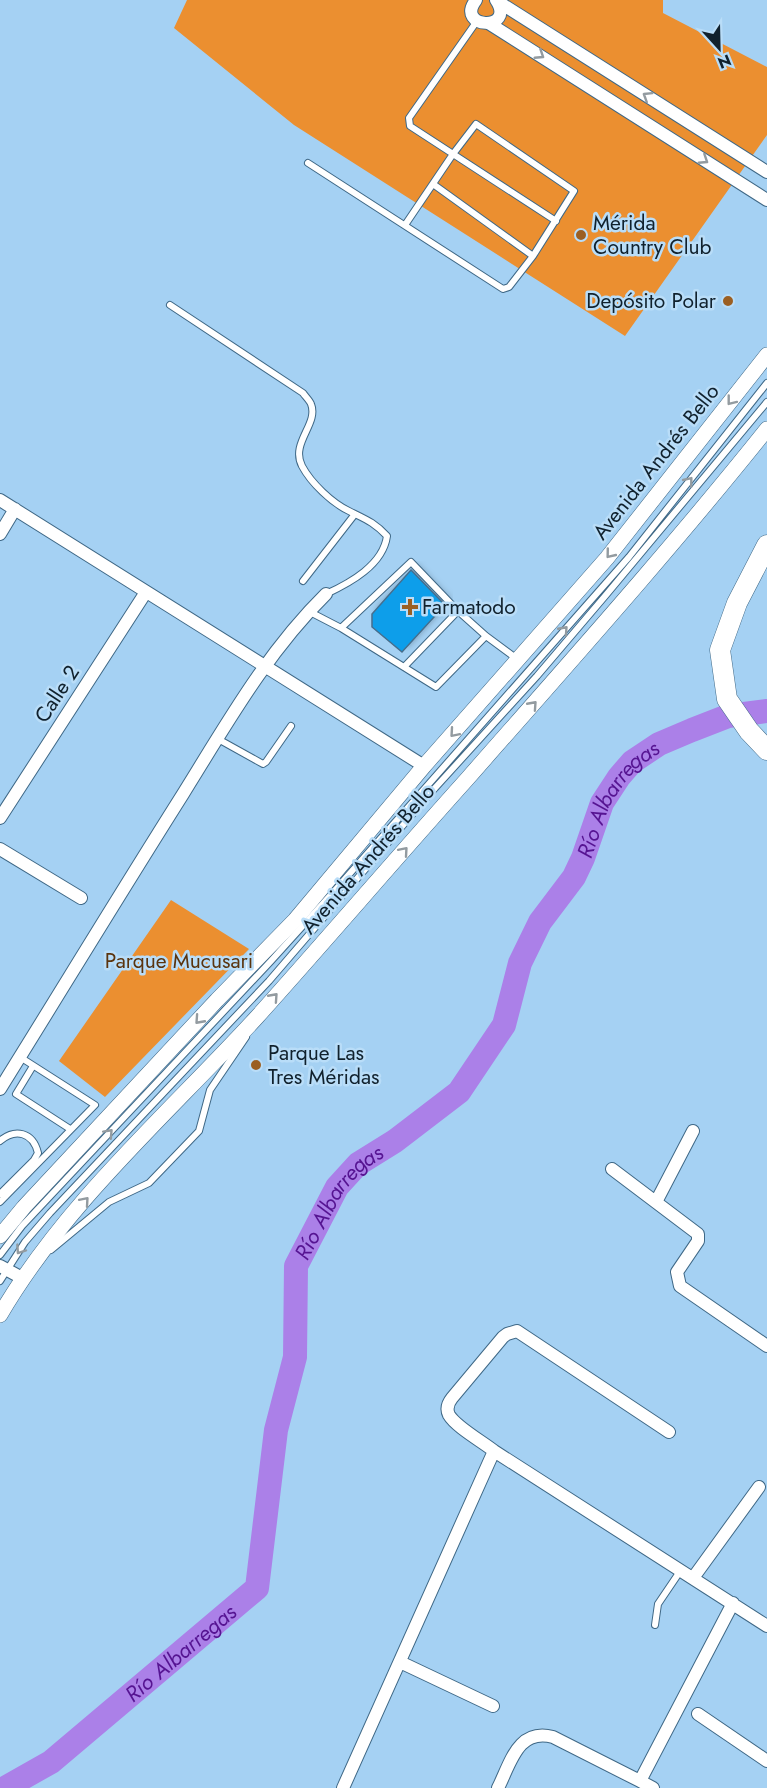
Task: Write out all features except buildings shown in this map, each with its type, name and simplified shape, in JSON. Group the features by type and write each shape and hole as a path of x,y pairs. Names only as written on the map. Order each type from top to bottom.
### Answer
{"highway":[{"path":"767,545 737,603 720,650 727,699 749,731 767,750"}],"street":[{"path":"476,0 471,9 477,21 490,24 767,200"},
{"path":"490,24 500,14 500,7 496,0"},
{"path":"496,0 767,172"},
{"name":"Avenida Andrés Bello","path":"0,1236 24,1207 217,1000 295,920 424,766 607,558 767,355"},
{"name":"Avenida Andrés Bello","path":"0,1315 37,1257 108,1174 256,1017 572,661 709,502 767,429"},
{"path":"0,500 424,766"},
{"path":"0,534 15,510"},
{"name":"Calle 2","path":"0,818 146,592"},
{"path":"0,1089 265,665 309,611 326,594"},
{"path":"0,849 81,898"},
{"path":"656,1202 693,1131"},
{"path":"612,1169 698,1234 698,1241 677,1272 680,1286 767,1346"},
{"path":"2,1272 22,1278"},
{"path":"669,1432 521,1333 507,1334 452,1398 447,1407 454,1421 494,1451 767,1626"},
{"path":"343,1788 494,1451"},
{"path":"693,1578 759,1487"},
{"path":"640,1781 733,1603"},
{"path":"400,1662 493,1706"},
{"path":"698,1714 766,1758"},
{"path":"498,1788 517,1750 525,1740 541,1734 554,1737 653,1788"}],"lane":[{"path":"477,21 409,118 410,126 556,221"},
{"path":"308,163 504,290 509,287 533,256 574,191 477,124 453,154 405,225"},
{"path":"433,184 533,256"},
{"path":"170,305 303,393 311,404 312,415 300,443 298,454 302,466 329,496 347,510 368,519 387,536 386,545 365,572 348,584 326,594"},
{"path":"0,1255 22,1226 278,953 629,557 767,384"},
{"path":"2,1272 50,1213 269,981 435,789 537,676 767,402"},
{"path":"303,581 355,514"},
{"path":"341,628 411,562 458,611 518,660"},
{"path":"309,611 341,628 436,687 486,636"},
{"path":"404,667 458,611"},
{"path":"218,739 263,764 291,726"},
{"path":"37,1257 52,1249 109,1202 149,1183 199,1131 210,1090 244,1041 256,1017"},
{"path":"0,1202 95,1105 20,1057"},
{"path":"33,1066 16,1094 70,1129"},
{"path":"0,1141 8,1134 19,1133 32,1140 38,1153 34,1160 0,1194"},
{"path":"655,1625 658,1604 681,1570"}],"green space":[{"name":"Mérida Country Club","path":"187,0 663,0 663,13 767,67 767,135 625,336 294,125 174,28"},
{"name":"Parque Mucusari","path":"171,900 249,949 105,1097 59,1061"}],"waterway":[{"name":"Río Albarregas","path":"5,1788 51,1762 257,1588 276,1430 295,1357 296,1266 337,1187 358,1164 395,1141 459,1092 504,1025 520,963 540,922 574,877 602,803 632,762 659,744 728,716 767,711"}],"place":[{"name":"Mérida Country Club","path":"581,235"},
{"name":"Depósito Polar","path":"728,301"},
{"name":"Farmatodo","path":"410,607"},
{"name":"Parque Las Tres Méridas","path":"256,1065"}]}
